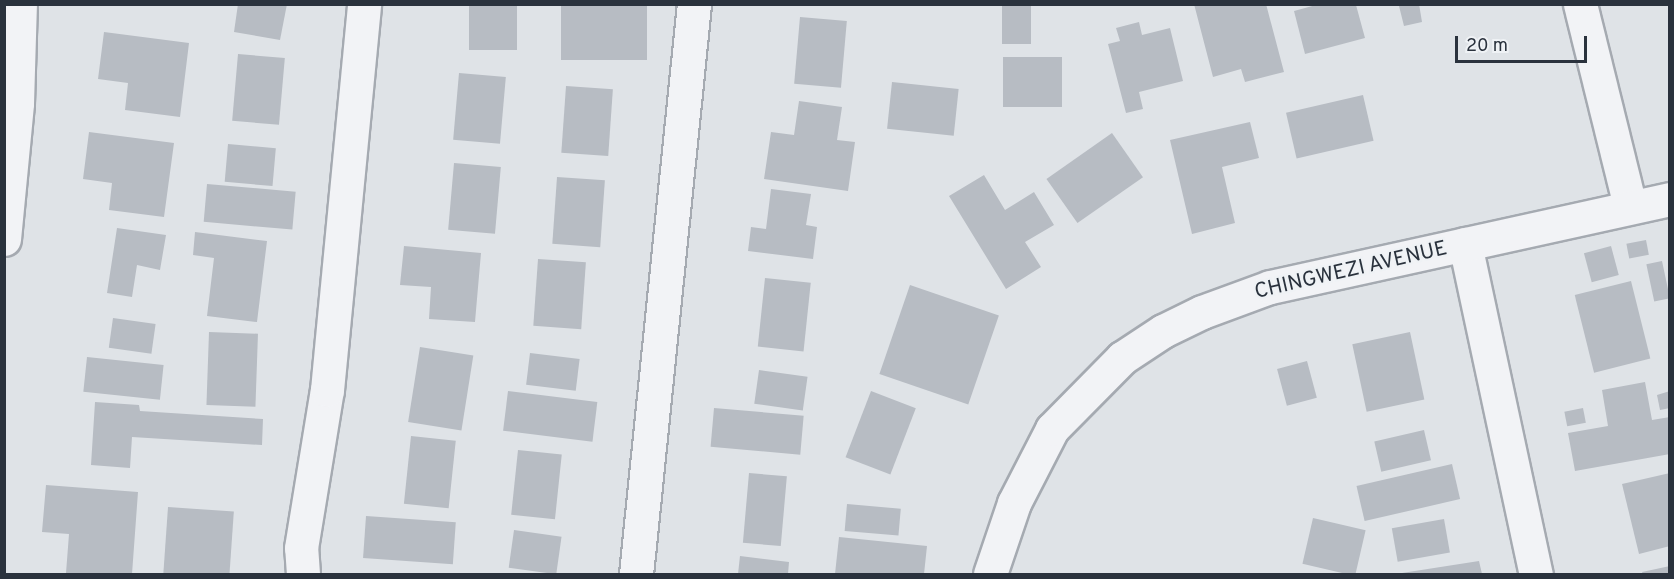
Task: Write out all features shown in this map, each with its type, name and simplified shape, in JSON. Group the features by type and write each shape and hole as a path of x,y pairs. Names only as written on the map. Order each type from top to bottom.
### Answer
{"street":[{"path":"4,239 17,103 21,4"},
{"path":"303,574 301,548 327,390 364,4"},
{"path":"636,574 694,4"},
{"path":"1580,4 1630,206"},
{"name":"CHINGWEZI AVENUE","path":"990,574 1014,503 1052,429 1122,358 1163,331 1202,312 1270,287 1670,199"},
{"path":"1465,244 1536,574"}],"building":[{"path":"238,4 287,4 280,40 234,32"},
{"path":"469,4 517,4 517,50 469,50"},
{"path":"1194,4 1266,4 1284,72 1245,82 1241,69 1213,77"},
{"path":"1419,4 1422,22 1404,26 1399,6"},
{"path":"561,5 647,5 647,60 561,60"},
{"path":"1316,5 1356,5 1365,38 1305,54 1294,11"},
{"path":"1002,6 1031,6 1031,44 1002,44"},
{"path":"800,17 847,21 841,88 794,84"},
{"path":"1139,22 1142,35 1170,28 1183,81 1139,92 1143,109 1126,113 1108,44 1120,41 1116,28"},
{"path":"104,32 189,43 180,117 125,110 128,83 98,79"},
{"path":"238,54 285,58 279,125 232,121"},
{"path":"1003,57 1062,57 1062,107 1003,107"},
{"path":"459,73 506,77 500,144 453,140"},
{"path":"892,82 959,89 954,136 887,129"},
{"path":"566,86 613,89 608,156 561,153"},
{"path":"1363,95 1374,141 1297,159 1286,113"},
{"path":"799,101 842,107 837,140 855,142 848,191 764,179 771,132 794,135"},
{"path":"1250,122 1259,158 1222,167 1235,223 1192,234 1170,140"},
{"path":"89,132 174,143 164,217 109,210 112,183 83,179"},
{"path":"1112,133 1143,177 1077,223 1046,179"},
{"path":"228,144 276,148 273,186 225,182"},
{"path":"454,163 501,167 495,234 448,230"},
{"path":"984,175 1005,210 1034,192 1054,225 1025,242 1041,267 1006,289 949,196"},
{"path":"557,177 605,180 600,247 552,244"},
{"path":"207,184 296,192 292,230 204,222"},
{"path":"771,189 811,194 806,225 817,227 813,259 748,251 751,227 766,229"},
{"path":"117,228 166,235 160,270 137,265 132,297 107,293"},
{"path":"195,232 267,241 257,322 207,316 214,258 193,255"},
{"path":"1646,240 1649,255 1629,259 1626,244"},
{"path":"404,246 481,253 475,322 429,319 431,287 400,285"},
{"path":"1611,246 1619,275 1592,282 1584,253"},
{"path":"538,259 586,262 581,329 533,326"},
{"path":"1662,261 1670,298 1654,301 1646,264"},
{"path":"765,278 811,283 804,351 758,347"},
{"path":"1631,281 1650,359 1594,373 1575,295"},
{"path":"910,285 999,316 968,404 879,374"},
{"path":"113,318 156,324 151,354 109,348"},
{"path":"209,332 258,334 255,407 206,405"},
{"path":"1410,332 1424,399 1367,412 1352,344"},
{"path":"420,347 473,355 461,431 408,422"},
{"path":"530,353 580,359 576,391 526,385"},
{"path":"87,357 164,365 160,400 83,392"},
{"path":"1307,361 1317,398 1287,406 1277,369"},
{"path":"759,370 808,377 803,410 754,404"},
{"path":"1645,382 1652,420 1670,417 1670,454 1575,471 1568,433 1608,426 1602,390"},
{"path":"508,391 597,402 592,442 503,431"},
{"path":"871,391 916,408 890,474 846,457"},
{"path":"1670,391 1670,408 1660,410 1657,395"},
{"path":"95,402 139,405 140,411 263,419 262,445 132,437 130,468 91,465"},
{"path":"714,408 804,416 800,455 711,447"},
{"path":"1583,408 1586,423 1567,426 1564,412"},
{"path":"1424,430 1431,460 1381,472 1374,441"},
{"path":"411,436 456,441 449,508 404,504"},
{"path":"518,450 562,455 555,519 511,515"},
{"path":"1452,464 1460,499 1365,521 1357,486"},
{"path":"749,473 787,476 781,546 743,543"},
{"path":"1670,473 1670,546 1639,554 1622,484"},
{"path":"46,485 138,492 132,574 66,573 69,534 42,532"},
{"path":"847,504 901,509 898,536 845,531"},
{"path":"168,507 234,512 229,574 163,574"},
{"path":"366,516 456,522 453,564 363,558"},
{"path":"1313,518 1366,530 1355,574 1302,564"},
{"path":"1444,519 1450,552 1398,562 1392,528"},
{"path":"514,530 562,537 556,574 509,568"},
{"path":"839,537 927,546 924,574 835,574"},
{"path":"740,556 789,562 788,574 738,574"},
{"path":"1479,561 1482,574 1402,574 1402,573"},
{"path":"1670,566 1670,574 1643,574 1642,572"}]}
